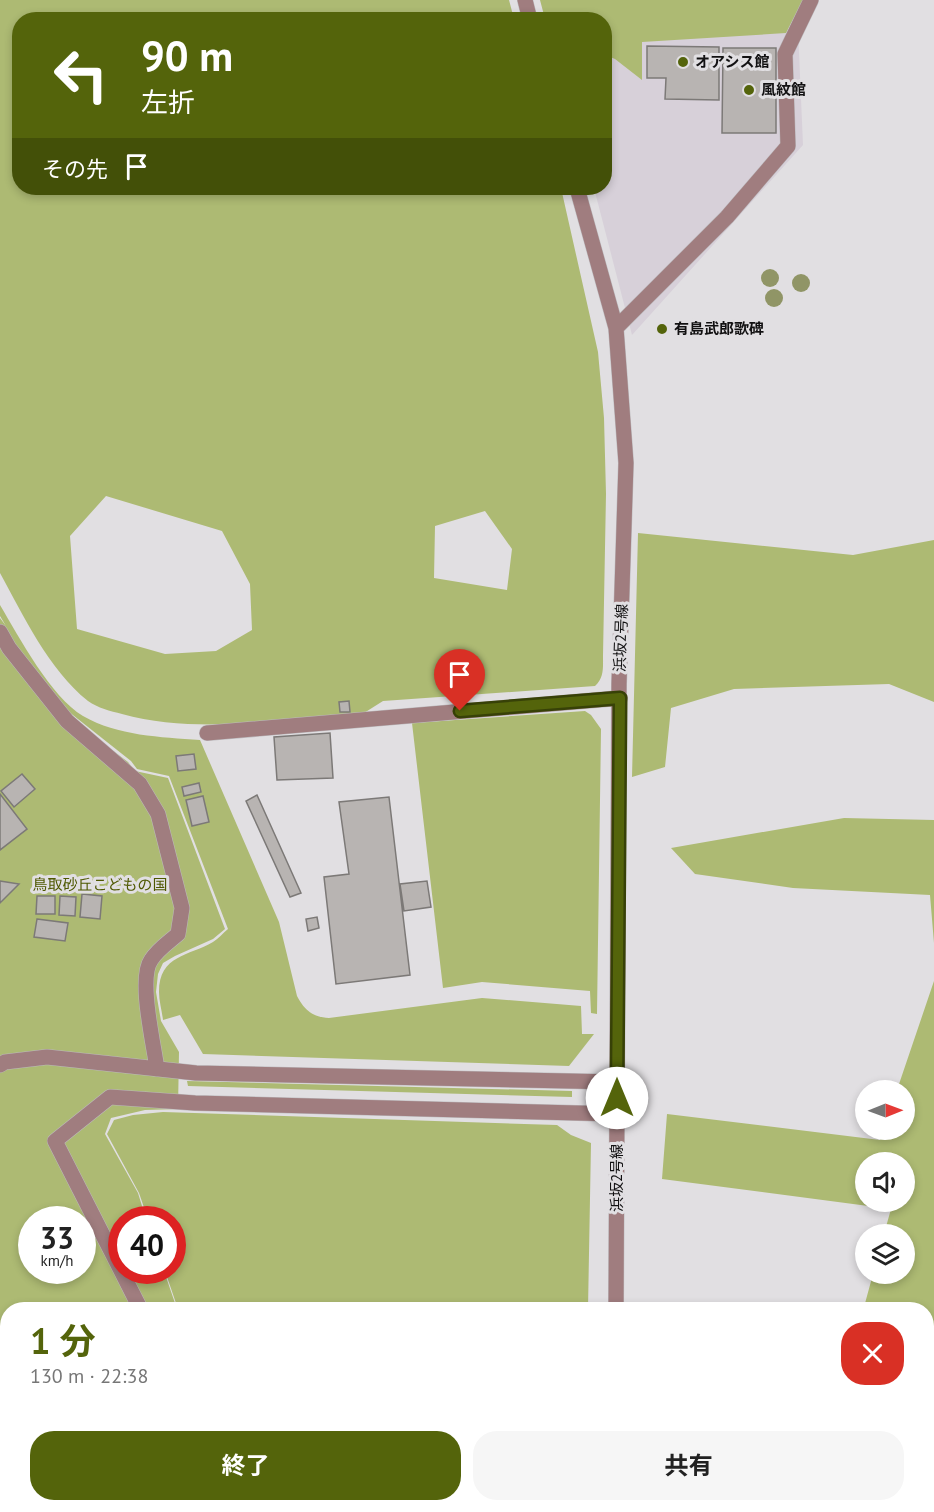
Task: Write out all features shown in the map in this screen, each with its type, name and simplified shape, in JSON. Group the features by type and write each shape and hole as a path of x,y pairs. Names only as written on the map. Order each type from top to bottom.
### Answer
{"street":[{"path":"616,328 727,217 788,146 785,54 811,0"},
{"name":"浜坂2号線","path":"579,195 616,328 626,463 620,698 616,1302"},
{"path":"0,632 9,648 67,721 140,784 158,814 182,908 178,934 150,961 145,984 157,1069"},
{"path":"207,733 620,698"},
{"path":"0,1065 5,1062 47,1057 196,1073 617,1082"},
{"path":"137,1302 55,1141 110,1097 195,1103 617,1114"}],"shaded area":[{"path":"798,29 803,145 632,335 596,195 612,195 612,36"}],"green space":[{"path":"0,0 509,0 512,12 12,12 12,195 563,195 598,352 604,418 606,494 603,665 598,683 595,686 383,701 364,713 242,724 181,724 122,714 88,701 61,674 28,624 0,573","holes":["106,496 222,531 250,584 252,630 216,651 165,654 77,629 70,536","485,511 512,549 507,590 434,578 435,526"]},
{"path":"540,0 803,0 786,33 642,42 642,80 612,58 612,12 543,12"},
{"path":"638,533 853,555 934,540 934,702 889,684 734,689 671,708 665,767 632,777"},
{"name":"鳥取砂丘こどもの国","path":"0,605 48,681 71,707 83,716 96,723 125,732 200,740 279,922 297,996 310,1012 329,1018 482,998 581,1006 582,1034 594,1034 569,1066 203,1054 180,1015 163,1020 159,995 160,980 164,971 177,958 213,942 228,929 169,776 137,769 131,761 64,708 100,741 128,762 135,771 168,778 225,929 213,939 163,963 158,974 156,992 161,1021 179,1052 178,1109 145,1110 111,1118 105,1134 138,1193 142,1206 108,1206 108,1284 168,1284 175,1302 0,1302 0,618 6,626 0,616"},
{"path":"585,711 591,715 601,729 597,1014 591,1013 590,991 482,982 443,988 412,723"},
{"path":"844,818 934,820 934,943 930,895 793,888 695,874 671,848"},
{"path":"934,981 934,1302 865,1302 870,1284 915,1284 915,1224 887,1224 890,1212 915,1212 915,1152 855,1152 855,1204 662,1179 667,1114 855,1137 855,1140 915,1140 915,1080 900,1080"},
{"path":"187,1081 572,1091 572,1097 188,1086"},
{"path":"163,1112 557,1125 571,1135 591,1143 588,1302 176,1302 169,1284 186,1284 186,1206 144,1206 139,1193 107,1134 114,1120 133,1115"}],"building":[{"name":"オアシス館","path":"647,46 719,47 719,100 665,99 666,78 647,78"},
{"name":"風紋館","path":"723,48 776,48 776,133 722,133"},
{"path":"349,701 350,712 340,712 339,702"},
{"path":"330,733 333,778 277,780 274,737"},
{"path":"194,754 196,769 178,771 176,756"},
{"path":"22,774 35,789 14,807 1,791"},
{"path":"199,783 201,792 184,796 182,787"},
{"path":"0,794 27,829 0,850"},
{"path":"257,795 301,893 290,897 246,801"},
{"path":"203,796 209,822 192,826 186,800"},
{"path":"389,797 410,975 336,984 324,877 349,874 339,802"},
{"path":"0,881 19,884 0,903"},
{"path":"427,881 431,907 404,911 400,884"},
{"path":"82,894 102,896 100,919 80,917"},
{"path":"37,896 55,896 55,914 36,914"},
{"path":"60,896 76,897 75,916 59,915"},
{"path":"317,917 319,928 308,931 306,919"},
{"path":"37,919 68,923 65,941 34,937"}],"place":[{"name":"オアシス館","path":"683,62"},
{"name":"風紋館","path":"749,90"},
{"name":"有島武郎歌碑","path":"662,329"}],"route":[{"path":"460,711 620,698 617,1098"}]}
